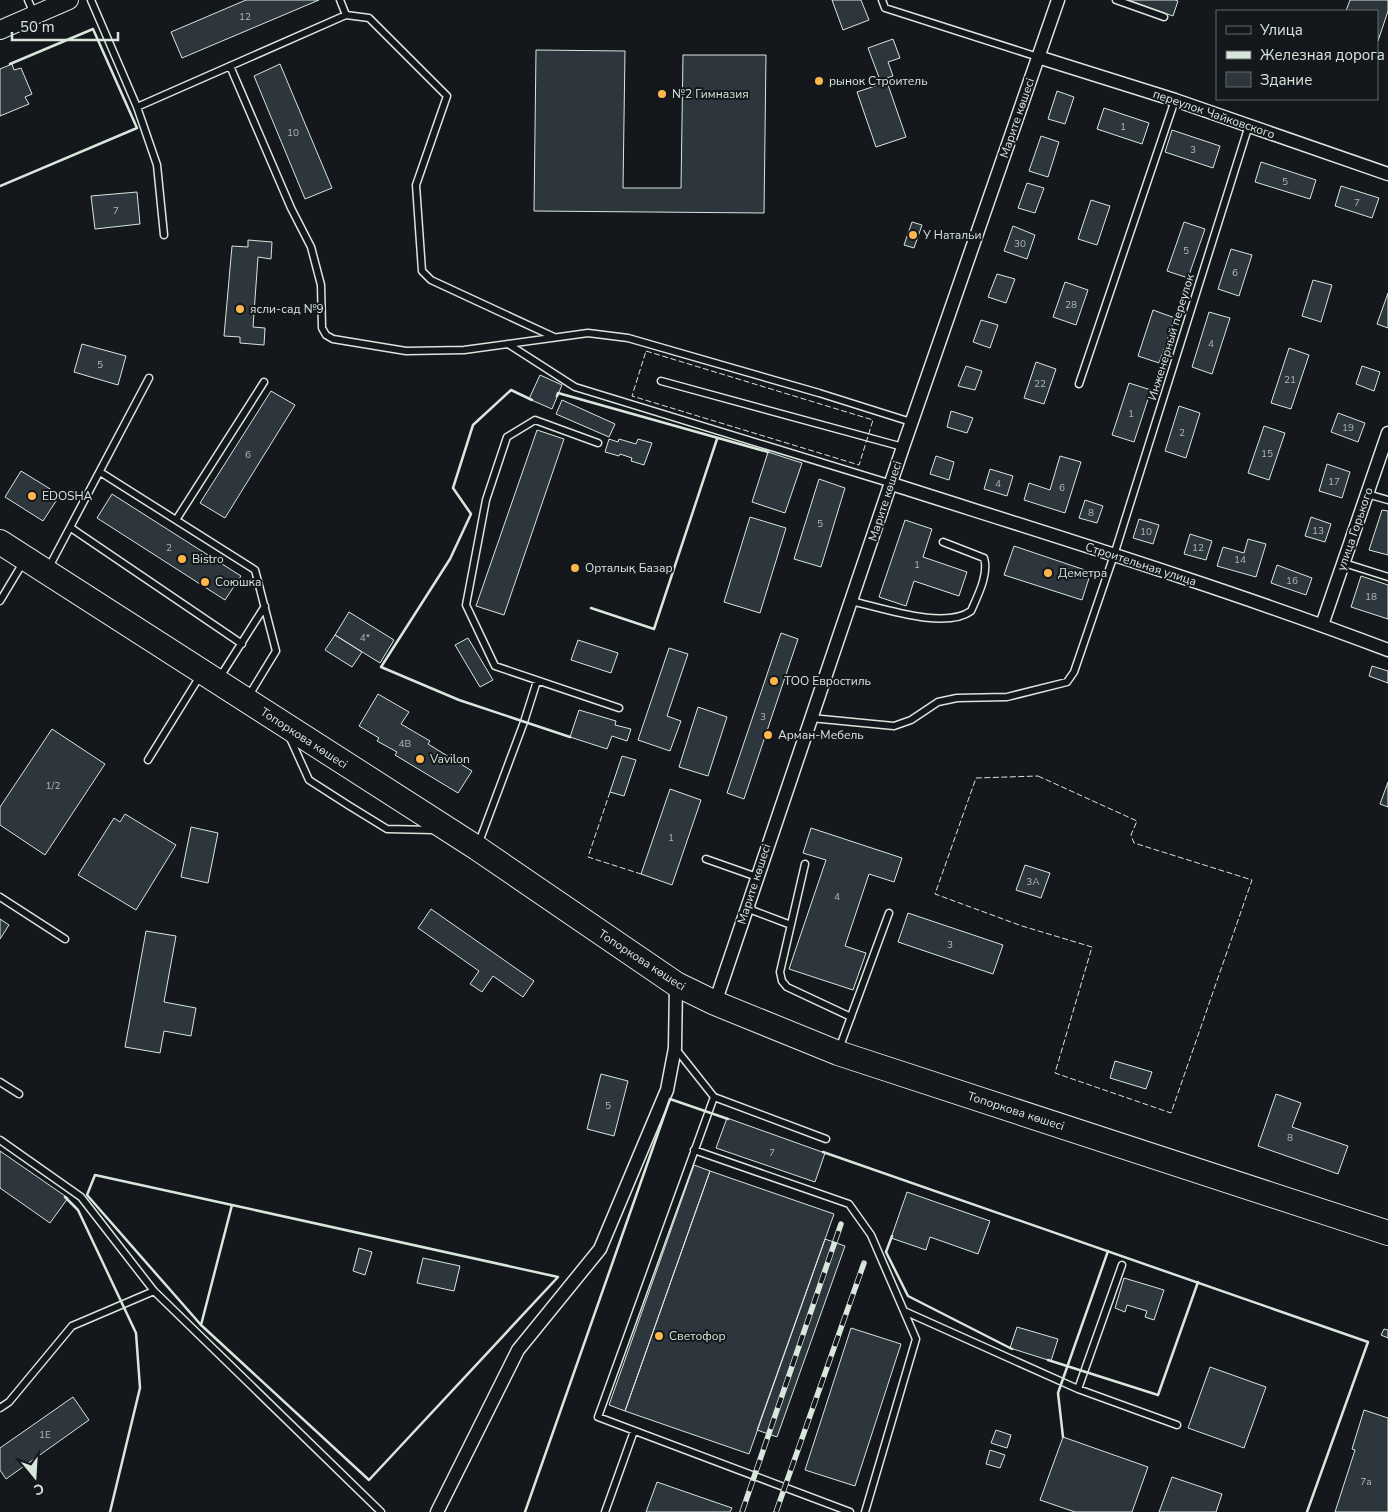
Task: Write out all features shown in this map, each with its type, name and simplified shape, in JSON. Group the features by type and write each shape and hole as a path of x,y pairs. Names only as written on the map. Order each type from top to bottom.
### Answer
{"highway":[{"name":"Топоркова көшесі","path":"0,542 477,848 676,984 715,1003 838,1053 1388,1232"}],"main road":[{"path":"0,30 31,8 69,0"}],"street":[{"name":"Марите көшесі","path":"715,1003 756,877 892,484 903,447 1058,0"},
{"name":"переулок Чайковского","path":"1038,57 1175,100 1388,174"},
{"name":"улица Горького","path":"1322,625 1388,433"},
{"name":"Строительная улица","path":"892,484 1114,555 1322,625 1388,650"},
{"path":"437,1512 518,1350 600,1249 667,1090 675,1048 676,984"}],"lane":[{"path":"91,0 137,107 157,165 164,236"},
{"path":"340,0 346,15"},
{"path":"882,0 885,8 1038,57"},
{"path":"1116,0 1164,17"},
{"path":"137,107 346,15 369,18 447,96 416,186 422,271 431,280 556,338"},
{"path":"230,66 290,208 310,247 321,285 322,328 326,335 333,339 406,351 464,350 588,333 628,338 912,422"},
{"path":"1079,384 1175,100"},
{"name":"Инженерный переулок","path":"811,718 894,726 911,720 938,702 957,698 1007,697 1067,682 1074,672 1114,555 1249,125"},
{"path":"508,344 575,387 892,484"},
{"path":"46,573 149,378"},
{"path":"661,381 903,447"},
{"path":"176,520 264,382"},
{"path":"598,443 535,420 507,437 486,500 466,605 495,666 618,708"},
{"path":"100,472 255,570 276,651 245,700"},
{"path":"1367,494 1388,500"},
{"path":"70,528 242,644"},
{"path":"852,601 907,614 937,618 950,619 972,611 984,576 986,565 984,558 943,542"},
{"path":"0,601 25,559"},
{"path":"1344,563 1388,577"},
{"path":"148,760 210,677 242,644 264,606"},
{"path":"477,848 524,722 537,681"},
{"path":"285,726 309,780 356,810 387,829 448,830"},
{"path":"706,860 756,877"},
{"path":"805,864 780,972 782,981 787,987 851,1016"},
{"path":"0,897 65,939"},
{"path":"746,908 791,925"},
{"path":"838,1053 889,913"},
{"path":"675,1048 714,1097 826,1139"},
{"path":"0,1082 19,1094"},
{"path":"714,1097 598,1417 850,1512"},
{"path":"0,1140 80,1196 154,1291 381,1512"},
{"path":"694,1150 849,1204 870,1235 916,1339 865,1512"},
{"path":"1078,1389 1122,1265"},
{"path":"0,1408 9,1402 72,1326 154,1291"},
{"path":"904,1311 1078,1389 1177,1425"},
{"path":"605,1512 634,1431"}],"building":[{"path":"246,0 319,0 182,58 171,32"},
{"path":"832,0 861,0 869,20 843,30"},
{"path":"1128,0 1175,0 1178,1 1173,16"},
{"path":"1350,0 1388,0 1388,11 1378,41 1378,10 1346,10"},
{"path":"893,39 900,58 888,62 893,76 880,80 868,48"},
{"path":"536,50 625,51 623,188 681,188 683,55 766,55 764,213 534,211"},
{"path":"12,64 14,70 21,68 32,94 25,97 29,104 0,116 0,69"},
{"path":"280,64 332,188 305,199 254,76"},
{"path":"887,82 906,137 876,147 857,92"},
{"path":"1057,91 1074,97 1065,124 1048,119"},
{"path":"1104,108 1149,123 1142,144 1097,129"},
{"path":"1172,130 1220,146 1213,168 1165,152"},
{"path":"1041,136 1059,142 1048,177 1029,171"},
{"path":"1261,162 1316,180 1310,199 1255,182"},
{"path":"1027,183 1044,188 1035,213 1018,208"},
{"path":"1341,186 1379,198 1372,218 1335,206"},
{"path":"137,192 140,224 95,229 91,196"},
{"path":"1091,200 1110,206 1097,245 1078,239"},
{"name":"У Натальи","path":"912,222 922,225 914,248 904,245"},
{"path":"1184,222 1205,229 1188,278 1167,271"},
{"path":"1013,226 1035,235 1027,259 1004,251"},
{"name":"ясли-сад №9","path":"248,240 272,242 271,259 258,257 253,327 265,328 264,345 240,343 240,337 224,336 232,246 248,247"},
{"path":"1231,249 1252,255 1239,296 1218,289"},
{"path":"997,274 1015,279 1006,303 988,297"},
{"path":"1313,280 1332,285 1321,322 1302,316"},
{"path":"1065,282 1088,290 1076,325 1053,317"},
{"path":"1388,293 1388,328 1377,324"},
{"path":"1153,310 1175,318 1159,363 1138,356"},
{"path":"1209,312 1230,318 1212,374 1192,367"},
{"path":"981,320 998,325 990,348 973,342"},
{"path":"82,344 126,356 118,385 74,372"},
{"path":"1289,348 1309,355 1291,409 1271,403"},
{"path":"1036,362 1056,369 1044,404 1024,398"},
{"path":"966,366 982,371 975,390 958,386"},
{"path":"1362,366 1380,372 1374,391 1356,384"},
{"path":"540,375 562,385 552,409 529,399"},
{"path":"1129,383 1151,390 1134,442 1112,435"},
{"path":"271,391 295,405 225,518 200,503"},
{"path":"562,400 615,424 609,437 556,414"},
{"path":"1179,406 1200,413 1186,458 1165,451"},
{"path":"951,411 973,418 967,433 947,427"},
{"path":"1338,413 1365,423 1358,442 1331,432"},
{"path":"1264,426 1285,433 1269,480 1248,473"},
{"path":"537,430 564,439 504,615 476,606"},
{"path":"609,439 618,442 619,439 636,444 638,439 652,443 644,465 631,461 632,458 620,454 619,456 605,452"},
{"path":"768,452 802,463 785,513 752,502"},
{"path":"936,456 954,462 949,480 930,474"},
{"path":"1060,456 1081,462 1065,513 1024,500 1029,483 1050,490"},
{"path":"1327,464 1350,472 1342,498 1319,491"},
{"path":"990,469 1013,476 1007,496 984,489"},
{"name":"EDOSHA","path":"21,471 60,495 43,521 5,497"},
{"path":"819,479 845,488 821,567 794,559"},
{"path":"112,494 241,576 225,600 97,518"},
{"path":"1085,500 1103,506 1097,523 1079,518"},
{"path":"1382,510 1388,511 1388,555 1369,550"},
{"path":"750,517 786,528 760,613 724,602"},
{"path":"1311,517 1331,524 1325,542 1305,536"},
{"path":"1139,519 1159,525 1153,544 1133,538"},
{"path":"905,520 932,529 923,557 967,572 959,596 914,581 906,606 879,597"},
{"path":"1190,534 1212,541 1206,560 1184,554"},
{"path":"1248,539 1266,544 1256,577 1217,566 1223,547 1244,553"},
{"name":"Деметра","path":"1014,546 1091,572 1082,600 1004,575"},
{"path":"1277,565 1312,578 1306,595 1271,583"},
{"path":"1361,576 1388,585 1388,619 1351,607"},
{"path":"349,612 394,640 380,663 335,635"},
{"path":"781,633 798,639 744,799 727,793"},
{"path":"335,635 362,652 352,667 325,650"},
{"path":"468,638 493,680 480,687 455,645"},
{"path":"578,640 618,653 611,673 571,660"},
{"path":"669,648 688,654 667,716 681,721 670,751 638,740"},
{"path":"1372,666 1388,671 1388,683 1369,676"},
{"path":"378,694 409,712 401,724 430,741 428,744 472,771 458,793 395,755 397,752 377,741 379,738 359,726"},
{"path":"698,707 727,717 708,776 679,767"},
{"path":"579,710 616,721 615,725 631,729 627,741 612,736 607,749 570,737"},
{"path":"52,729 105,764 45,855 0,825 0,807"},
{"path":"622,756 636,760 624,796 610,792"},
{"path":"1388,782 1388,807 1380,804"},
{"path":"670,789 701,800 672,885 641,874"},
{"path":"125,814 176,845 136,910 78,875 114,818 120,822"},
{"path":"191,827 218,833 208,883 181,877"},
{"path":"811,828 902,858 894,882 869,874 845,946 866,953 853,990 789,969 826,860 803,853"},
{"path":"1025,865 1050,873 1041,898 1016,890"},
{"path":"431,909 534,981 523,997 493,976 482,992 470,984 479,971 418,928"},
{"path":"908,913 1003,945 993,974 898,942"},
{"path":"0,919 9,925 0,939"},
{"path":"146,931 176,936 164,1002 196,1008 191,1036 164,1031 160,1053 125,1047"},
{"path":"1115,1061 1152,1072 1146,1089 1110,1078"},
{"path":"601,1074 628,1081 614,1136 587,1129"},
{"path":"1276,1094 1301,1103 1292,1127 1348,1146 1338,1174 1258,1146"},
{"path":"727,1118 825,1153 815,1182 716,1148"},
{"path":"0,1151 68,1198 50,1223 0,1188"},
{"path":"694,1165 710,1171 625,1411 609,1405"},
{"path":"710,1171 834,1214 749,1454 625,1411"},
{"path":"907,1192 990,1221 978,1254 930,1237 926,1250 891,1238"},
{"path":"825,1239 845,1246 777,1437 757,1430"},
{"path":"359,1248 372,1252 365,1275 353,1271"},
{"path":"423,1258 460,1266 454,1291 417,1283"},
{"path":"1124,1278 1164,1290 1154,1320 1145,1317 1147,1311 1127,1305 1125,1312 1115,1308"},
{"path":"1017,1327 1058,1339 1051,1361 1010,1348"},
{"path":"851,1328 901,1344 855,1486 805,1470"},
{"path":"1384,1329 1388,1330 1388,1338 1381,1335"},
{"path":"1210,1367 1266,1387 1244,1448 1188,1428"},
{"path":"73,1397 89,1420 6,1479 0,1470 0,1448"},
{"path":"1364,1410 1388,1418 1388,1512 1335,1512 1355,1450 1352,1449"},
{"path":"996,1430 1011,1435 1007,1448 991,1443"},
{"path":"1063,1437 1148,1467 1132,1512 1075,1512 1040,1500"},
{"path":"990,1450 1005,1455 1000,1468 986,1464"},
{"path":"1172,1477 1222,1494 1216,1512 1159,1512"},
{"path":"657,1482 732,1508 730,1512 646,1512"}],"railway":[{"path":"742,1512 841,1224"},
{"path":"776,1512 864,1263"}],"fence":[{"path":"646,351 873,420 859,465 632,396 646,351"},
{"path":"1038,776 1137,821 1131,835 1134,843 1252,880 1171,1113 1055,1073 1092,947 1022,926 935,894 976,778 1038,776"},
{"path":"610,792 588,857 641,874"}],"wall":[{"path":"0,186 137,128 93,29 10,64"},
{"path":"532,400 511,390 473,425 453,488 471,514 450,559 381,667 459,700 570,737"},
{"path":"557,396 558,393 768,452"},
{"path":"591,608 654,629 717,439"},
{"path":"525,1512 670,1099 728,1119"},
{"path":"823,1152 1368,1342 1307,1512"},
{"path":"95,1175 232,1205 201,1325 87,1195 95,1175"},
{"path":"65,1197 78,1210 136,1333 140,1388 110,1512"},
{"path":"232,1205 558,1277 369,1480 201,1325 232,1205"},
{"path":"892,1236 886,1252 908,1296 1012,1349"},
{"path":"1063,1437 1058,1393 1108,1251"},
{"path":"1048,1360 1158,1395 1198,1282"}],"place":[{"name":"рынок Строитель","path":"819,81"},
{"name":"№2 Гимназия","path":"662,94"},
{"name":"У Натальи","path":"913,235"},
{"name":"ясли-сад №9","path":"240,309"},
{"name":"EDOSHA","path":"32,496"},
{"name":"Bistro","path":"182,559"},
{"name":"Орталық Базар","path":"575,568"},
{"name":"Деметра","path":"1048,573"},
{"name":"Союшка","path":"205,582"},
{"name":"ТОО Евростиль","path":"774,681"},
{"name":"Арман-Мебель","path":"768,735"},
{"name":"Vavilon","path":"420,759"},
{"name":"Светофор","path":"659,1336"}]}
